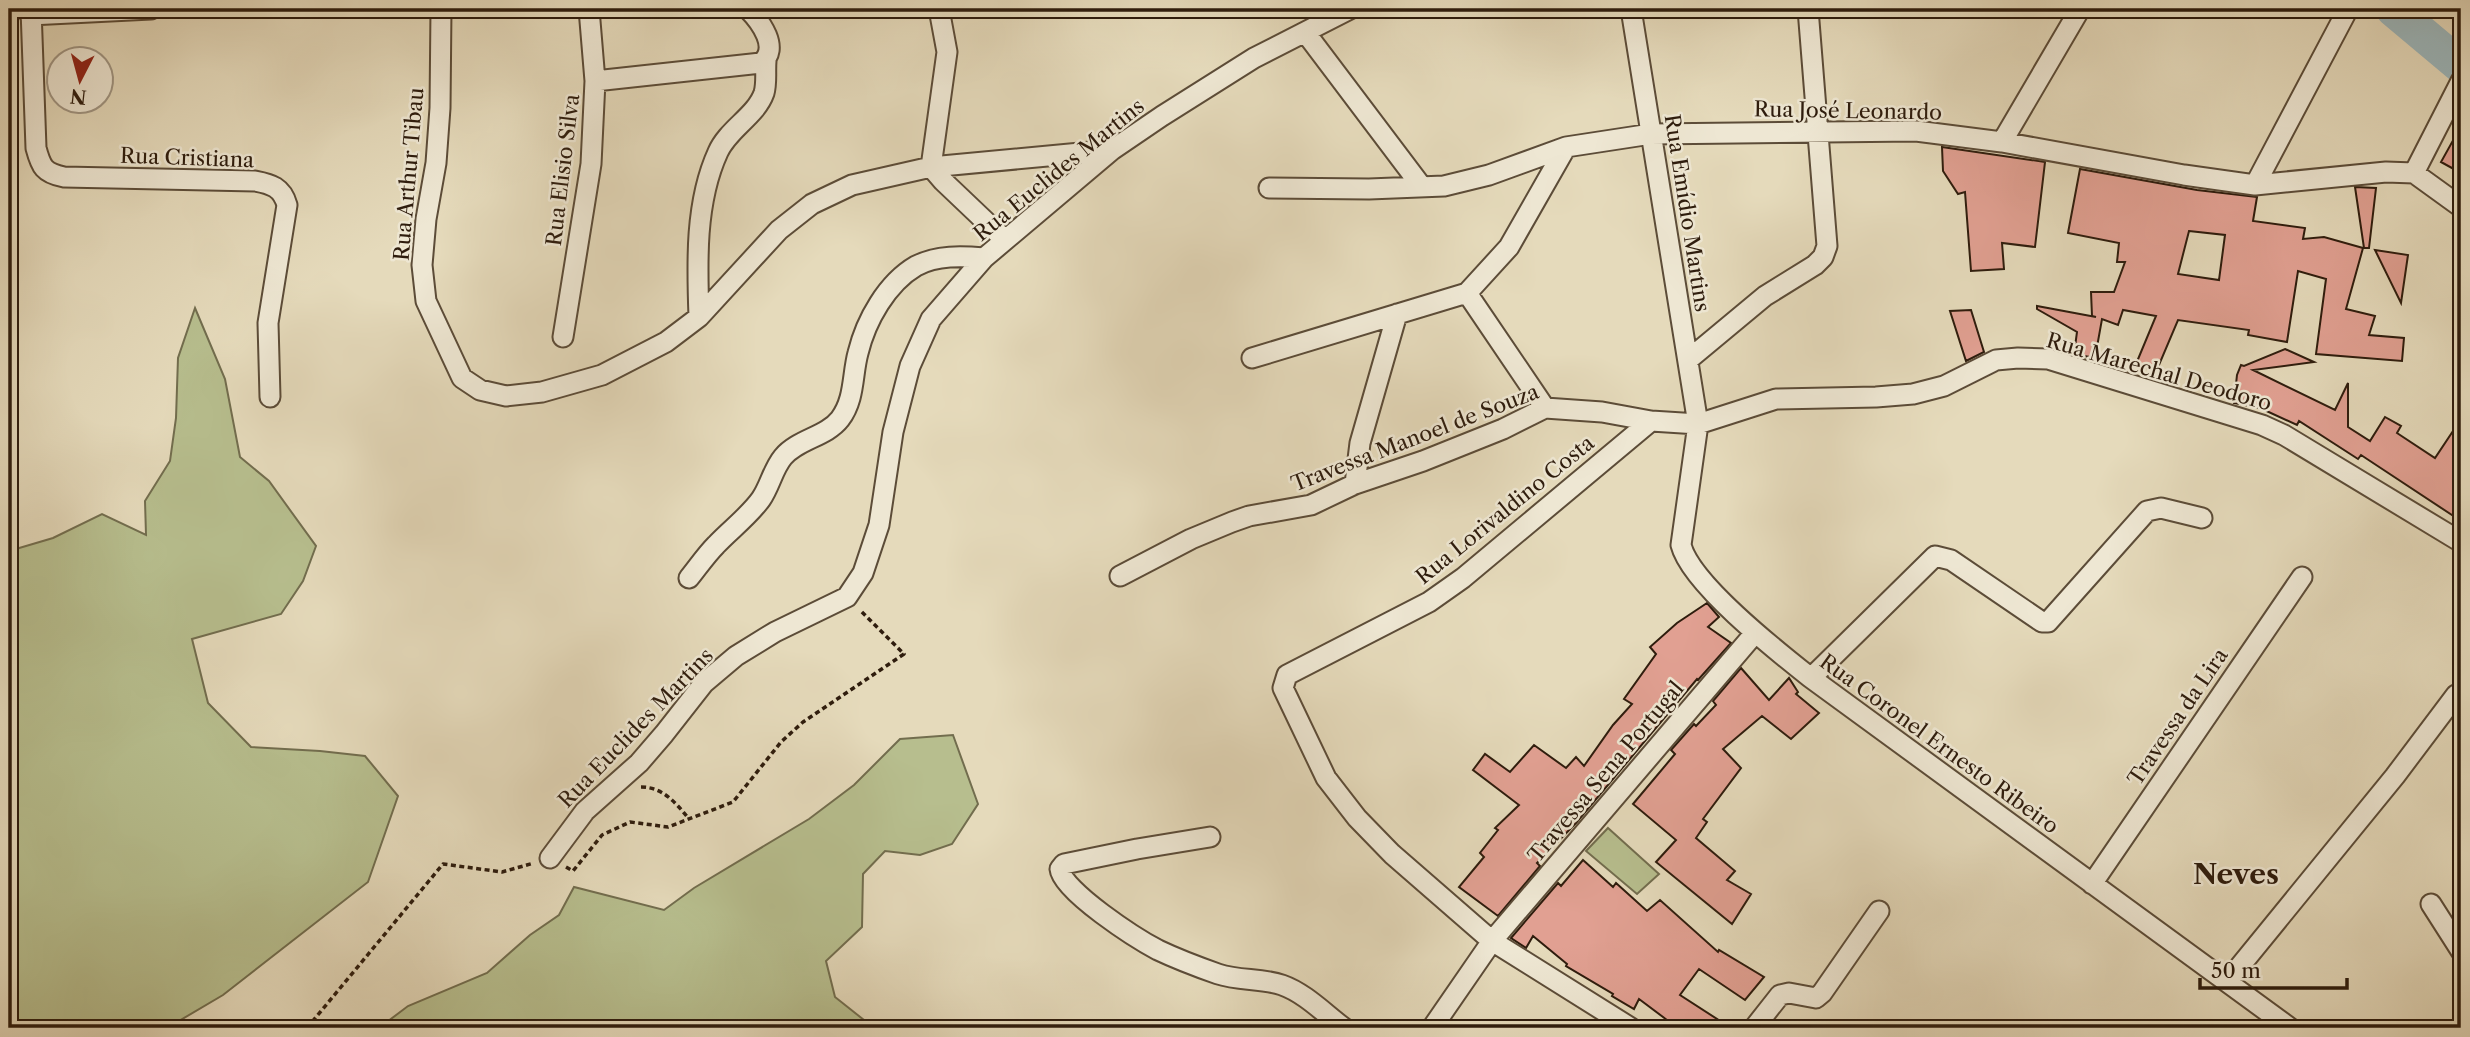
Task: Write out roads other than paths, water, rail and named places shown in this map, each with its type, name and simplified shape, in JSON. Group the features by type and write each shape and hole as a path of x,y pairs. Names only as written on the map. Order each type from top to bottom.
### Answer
{"street":[{"path":"30,12 151,9"},
{"name":"Rua Arthur Tibau","path":"441,9 440,108 436,163 426,219 422,265 426,300 462,378 480,390 506,396 542,392 603,375 666,342 699,317 779,230 812,204 852,185 931,167 1112,150"},
{"name":"Rua Elisio Silva","path":"563,337 591,164 596,81 589,9"},
{"path":"699,317 698,281 704,195 719,150 732,131 760,101 765,91 769,48 765,28 748,9"},
{"path":"940,9 947,52 931,167 1004,239"},
{"name":"Rua Euclides Martins","path":"550,858 585,810 639,763 704,683 736,656 775,632 847,597 863,573 876,535 893,432 910,366 931,319 984,258 1112,150 1254,58 1350,9"},
{"name":"Rua Emídio Martins","path":"1631,9 1698,424"},
{"path":"1688,360 1765,296 1815,265 1823,257 1827,246 1808,9"},
{"path":"2002,142 2080,9"},
{"path":"2255,185 2347,9"},
{"name":"Rua Cristiana","path":"30,12 36,148 40,164 50,174 64,177 254,181 273,185 284,194 287,205 268,323 270,397"},
{"path":"1305,32 1422,187"},
{"path":"596,81 766,61"},
{"path":"2461,81 2414,173 2461,206"},
{"name":"Rua José Leonardo","path":"1269,188 1444,186 1489,175 1566,147 1651,134 1916,131 2002,142 2255,185 2386,172 2414,173"},
{"path":"1252,358 1467,293 1509,247 1566,147"},
{"path":"689,578 714,547 760,501 784,456 826,431 844,414 851,401 858,352 867,328 879,304 900,279 918,265 946,257 984,258"},
{"path":"1467,293 1545,408"},
{"path":"1355,484 1360,443 1397,314"},
{"name":"Rua Marechal Deodoro","path":"1698,424 1776,399 1913,394 1944,386 1996,360 2048,359 2262,425 2284,435 2461,542"},
{"name":"Travessa Manoel de Souza","path":"1120,576 1191,539 1232,522 1249,516 1311,505 1355,484 1423,461 1503,429 1545,408 1698,424"},
{"name":"Rua Lorivaldino Costa","path":"1492,941 1392,854 1357,818 1326,778 1283,688 1287,675 1429,602 1463,578 1651,421"},
{"name":"Rua Coronel Ernesto Ribeiro","path":"1698,424 1681,545 1683,553 1702,579 1755,633 1811,678 2290,1028"},
{"path":"1811,678 1935,556 1951,560 2042,622 2048,622 2147,511 2161,508 2202,518"},
{"name":"Travessa da Lira","path":"2092,884 2302,577"},
{"name":"Travessa Sena Portugal","path":"1432,1028 1492,941 1755,633"},
{"path":"2227,982 2395,776 2456,695"},
{"path":"1210,837 1064,864 1060,874 1071,888 1113,922 1158,950 1221,975 1284,986 1344,1028"},
{"path":"2431,904 2461,951"},
{"path":"1754,1028 1780,995 1789,993 1816,998 1822,993 1879,911"},
{"path":"1492,941 1631,1028"}],"waterway":[{"path":"2393,9 2461,66"}],"district":[{"name":"Neves","path":"2236,874"}]}
